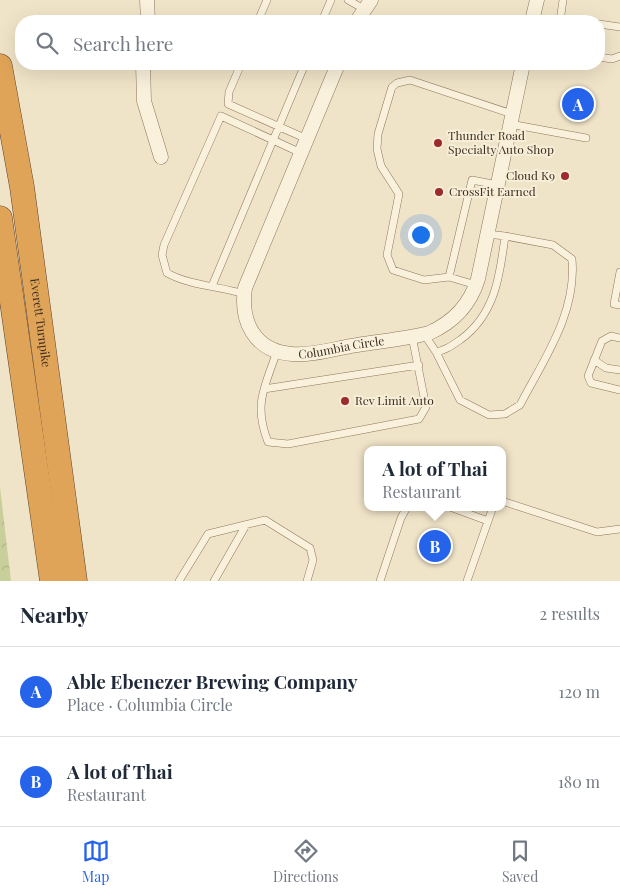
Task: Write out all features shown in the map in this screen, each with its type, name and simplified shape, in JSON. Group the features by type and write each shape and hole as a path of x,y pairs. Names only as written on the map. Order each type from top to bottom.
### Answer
{"highway":[{"name":"Everett Turnpike","path":"0,66 22,187 75,581"},
{"name":"Everett Turnpike","path":"0,218 52,581"}],"street":[{"path":"147,0 148,15"},
{"path":"533,15 536,0"},
{"path":"143,70 144,101 161,157"},
{"name":"Columbia Circle","path":"336,70 251,271 244,294 244,314 249,327 257,338 277,350 292,354 418,335 441,328 459,313 476,285 522,70"}],"lane":[{"path":"261,15 267,0"},
{"path":"325,15 331,0"},
{"path":"348,0 364,10"},
{"path":"561,15 563,0"},
{"path":"605,25 620,27"},
{"path":"605,58 612,59 620,56"},
{"path":"238,70 229,92 228,104 164,245 162,255 167,273 180,280 244,294"},
{"path":"212,286 301,70"},
{"path":"476,285 448,277 424,280 393,270 388,262 387,255 400,194 380,166 378,134 392,87 397,83 410,80 511,119 586,138"},
{"path":"228,104 307,139"},
{"path":"221,116 300,153"},
{"path":"448,277 472,180 498,185"},
{"path":"418,335 436,352 460,400 489,415 505,414 520,405 567,312 574,275 572,259 553,244 487,234"},
{"path":"436,352 445,350 472,331 487,311 500,275 505,236"},
{"path":"620,272 614,304 620,305"},
{"path":"277,350 259,402 260,417 268,442 288,444 419,419 426,407 419,365 418,335"},
{"path":"620,338 606,337 588,376 590,383 620,390"},
{"path":"594,360 606,368 620,370"},
{"path":"264,389 419,365"},
{"path":"506,502 597,532 620,530"},
{"path":"380,581 406,511"},
{"path":"462,511 488,520"},
{"path":"467,581 491,511"},
{"path":"179,581 208,534 265,520 310,548 314,560 307,581"},
{"path":"214,581 246,525"}],"green space":[{"path":"0,487 11,581 0,581"}],"place":[{"name":"Able Ebenezer Brewing Company","path":"578,104"},
{"name":"Thunder Road Specialty Auto Shop","path":"438,143"},
{"name":"Cloud K9","path":"565,176"},
{"name":"CrossFit Earned","path":"439,192"},
{"name":"Rev Limit Auto","path":"345,401"},
{"name":"A lot of Thai","path":"435,546"}]}
